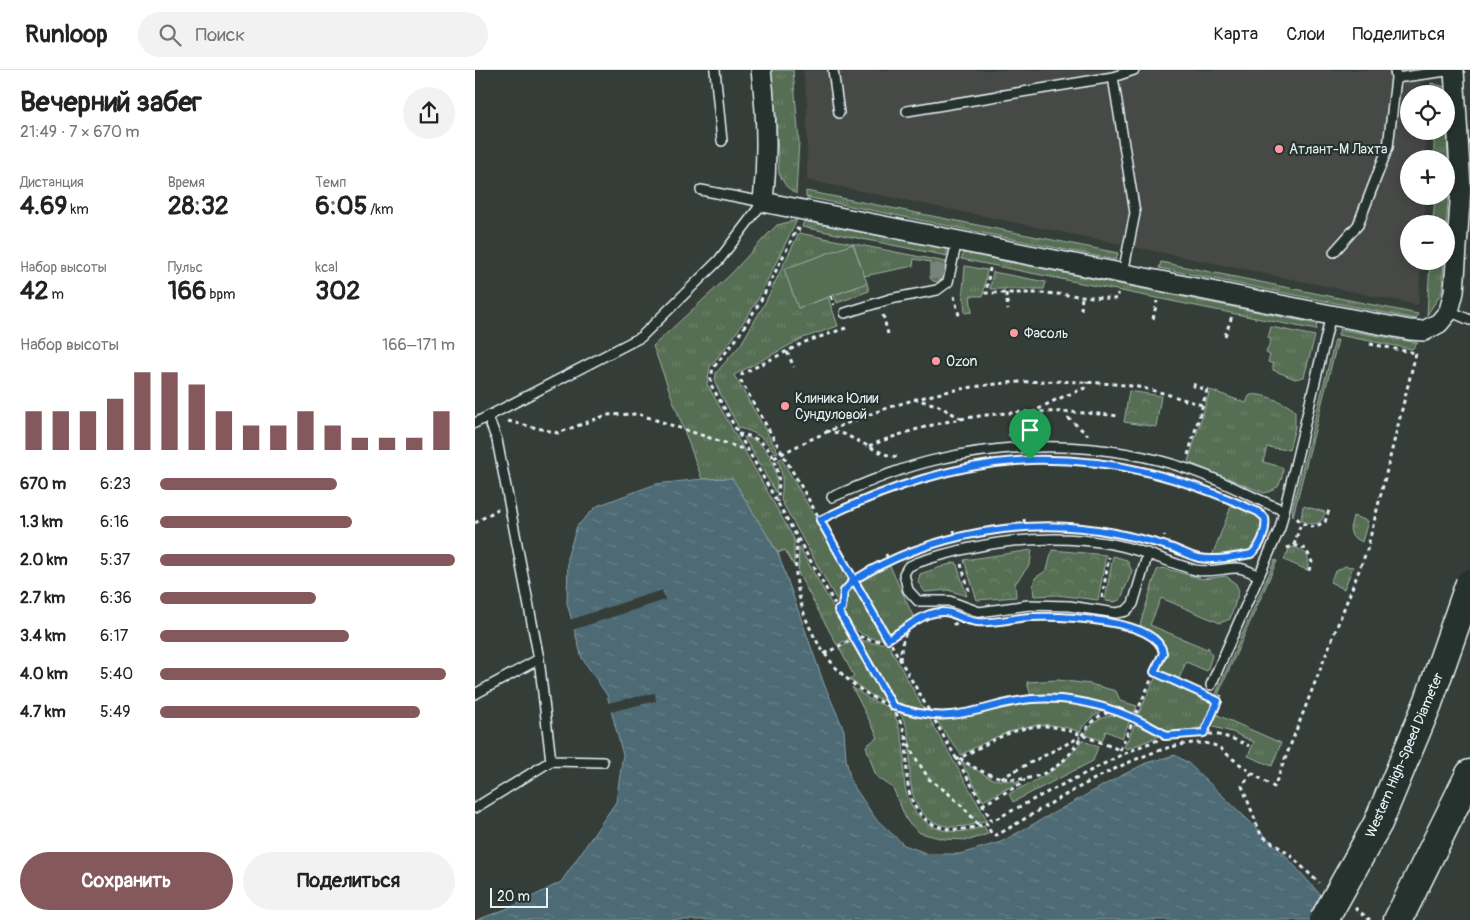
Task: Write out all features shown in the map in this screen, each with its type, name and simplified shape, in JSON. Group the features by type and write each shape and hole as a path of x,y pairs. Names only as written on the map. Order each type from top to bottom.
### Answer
{"highway":[{"name":"Western High-Speed Diameter","path":"1324,920 1378,823 1429,703 1470,583"},
{"path":"1398,920 1470,774"}],"street":[{"path":"761,70 767,114 768,150 763,202 1331,315 1409,330 1424,331 1439,323 1449,311 1454,292 1461,187 1454,70"}],"lane":[{"path":"715,70 722,141"},
{"path":"833,70 839,113"},
{"path":"907,111 1113,77 1134,70"},
{"path":"1334,252 1358,225 1388,147 1396,74 1454,70"},
{"path":"1113,77 1135,213 1123,273"},
{"path":"475,423 641,337 719,260 763,202 701,190"},
{"path":"845,313 890,299 943,286 948,282 957,240"},
{"path":"1449,311 1470,320"},
{"path":"1211,685 1280,528 1331,315"},
{"path":"488,417 497,440 539,659 551,761"},
{"path":"832,497 893,472 935,460 1016,447 1061,447 1106,450 1158,461 1207,476 1283,510"},
{"path":"1148,553 1133,604 1126,611 1117,613 1069,606 1029,605 979,612 949,601 918,601 908,590 904,574 908,567 916,563 963,549 998,542 1049,538 1111,544 1148,553 1197,570 1237,568 1259,576"},
{"path":"475,694 539,659"},
{"path":"475,808 551,761 603,762"}],"path":[{"path":"797,229 760,302 735,341 713,368 710,383 714,394 893,706 913,754 929,779 962,806 979,826"},
{"path":"991,268 986,293 1045,292 1117,298 1118,293"},
{"path":"949,299 955,296 959,289"},
{"path":"1006,293 1008,310"},
{"path":"955,296 960,319"},
{"path":"1081,310 1082,296"},
{"path":"1153,319 1157,301"},
{"path":"875,318 890,313"},
{"path":"883,316 888,334"},
{"path":"1225,336 1232,316"},
{"path":"851,326 805,342 742,374 741,380 992,821 1122,754 1165,736 1204,733 1229,737 1249,746"},
{"path":"787,352 794,366"},
{"path":"904,731 908,787 915,806 927,821 939,827 955,831 969,830 986,823 991,833 997,834 1136,758 1168,746 1196,744 1218,746 1273,787 1363,559 1416,353"},
{"path":"1187,459 1207,390 1194,386 1195,380"},
{"path":"774,458 858,417 913,398 956,389 1004,383 1087,382 1150,389 1202,404"},
{"path":"1007,438 1017,425 1036,411 1058,399 1085,388 1087,382"},
{"path":"913,398 937,405 962,419"},
{"path":"1067,410 1067,417 1094,440"},
{"path":"868,447 901,433 991,414 1067,410 1119,416"},
{"path":"488,417 558,433 607,415 638,414 746,450"},
{"path":"737,434 749,435 762,442 774,458 778,469 780,486 777,503"},
{"path":"475,523 508,504"},
{"path":"820,520 845,508"},
{"path":"1301,523 1314,527 1320,526 1325,522 1329,510"},
{"path":"1285,550 1294,545 1301,523 1296,513"},
{"path":"1024,519 1025,528"},
{"path":"1017,529 1033,528"},
{"path":"954,530 955,539 961,538"},
{"path":"1162,545 1165,535"},
{"path":"797,539 796,573 803,607 815,640 824,654 847,681 870,697 913,713 948,716 1031,699 1057,698 1115,710 1134,717 1163,733 1165,736"},
{"path":"1153,543 1169,547"},
{"path":"1294,545 1306,549 1311,555 1312,562 1308,573"},
{"path":"886,554 889,562"},
{"path":"1107,602 1102,602 1110,554 1115,554"},
{"path":"838,610 842,608 844,591 854,580 902,556"},
{"path":"960,559 972,600 965,597"},
{"path":"948,611 958,615"},
{"path":"824,654 859,636 873,641 888,639 930,614"},
{"path":"963,617 972,621"},
{"path":"1120,750 1163,653 1162,647 1155,639 1145,633 1121,626"},
{"path":"900,661 902,644 907,629"},
{"path":"1154,672 1202,694"},
{"path":"1204,733 1222,692"},
{"path":"1210,697 1218,701"},
{"path":"961,758 982,772 1001,778 1024,779 1049,771 1065,758 1081,737 1087,725 1093,720 1115,710"},
{"path":"956,760 1004,735 1024,730 1053,727 1120,750 1122,754"},
{"path":"1001,778 1081,737"},
{"path":"1252,773 1242,786 1261,835 1290,855 1321,885"},
{"path":"982,805 1023,783 1024,779"},
{"path":"1350,906 1370,920"}],"shaded area":[{"path":"803,70 1419,70 1421,85 1400,85 1400,140 1425,140 1425,150 1400,150 1400,205 1425,205 1424,215 1400,215 1400,270 1420,270 1418,305 807,180 807,103"}],"green space":[{"path":"770,70 793,70 799,141 796,194 786,186 779,174 776,116"},
{"path":"1434,140 1447,140 1448,150 1434,150"},
{"path":"806,191 1118,253 1116,260 806,197"},
{"path":"1434,205 1448,205 1447,215 1434,215"},
{"path":"797,220 757,301 733,338 710,367 707,384 794,539 794,566 785,550 778,553 732,479 702,479 653,346 731,274 777,225"},
{"path":"804,221 947,249 947,256 802,227"},
{"path":"799,233 946,262 943,276 938,282 930,278 930,262 914,259 913,266 864,276 853,245 798,308 828,297 838,326 803,338 734,375 778,452 775,453 760,437 739,428 715,382 716,373 741,344 765,303"},
{"path":"853,244 867,283 798,308 784,269"},
{"path":"964,253 1317,324 1316,330 961,259"},
{"path":"1161,262 1418,314 1416,319 1159,268"},
{"path":"965,266 987,270 983,296 970,296 972,312 965,313 963,290"},
{"path":"1430,270 1443,270 1442,292 1427,315"},
{"path":"993,272 1046,282 1044,289 990,289"},
{"path":"867,283 869,291 837,303 834,295"},
{"path":"1271,327 1315,336 1304,377 1295,379 1273,370 1273,364 1268,362 1270,355 1266,353 1271,339 1268,338"},
{"path":"1340,329 1418,343 1412,349 1338,335"},
{"path":"1335,340 1338,340 1293,516 1292,509"},
{"path":"1210,390 1246,403 1249,396 1259,395 1281,402 1295,411 1295,427 1289,450 1267,447 1263,462 1282,467 1283,470 1278,486 1272,490 1264,493 1188,462"},
{"path":"1129,391 1161,396 1156,427 1124,422"},
{"path":"744,437 760,444 771,458 776,475 776,493"},
{"path":"781,458 850,579 842,591 839,604 781,500 782,480 778,460"},
{"path":"1232,504 1257,514 1263,519 1262,536 1252,550 1212,556"},
{"path":"1303,506 1325,512 1324,517 1316,524 1301,520"},
{"path":"1353,516 1368,521 1362,542 1352,536 1350,529"},
{"path":"799,547 851,638 837,645 798,573"},
{"path":"1293,547 1304,552 1308,558 1307,570 1284,560 1289,549"},
{"path":"1032,550 1030,564 1015,584 1016,597 977,600 964,560"},
{"path":"1052,550 1106,555 1098,600 1057,595 1034,596 1033,586 1035,578 1047,570"},
{"path":"1113,556 1127,560 1132,571 1121,599 1115,602 1105,601"},
{"path":"1275,560 1277,561 1217,697 1215,696"},
{"path":"956,562 967,596 948,590 925,592 918,582 920,574"},
{"path":"890,566 914,618 905,626 887,635 858,582"},
{"path":"1345,566 1353,567 1344,589 1330,582 1335,572"},
{"path":"1163,568 1203,579 1226,576 1236,584 1239,591 1230,619 1220,623 1161,598 1150,625 1207,649 1208,647 1212,656 1207,671 1186,662 1178,681 1158,671 1163,654 1162,644 1159,639 1139,628 1157,570"},
{"path":"853,584 884,639 864,635 849,622 845,613 844,603"},
{"path":"858,639 871,643 887,643 925,711 897,705"},
{"path":"853,641 888,702 871,695 849,679 854,676 839,648"},
{"path":"1156,676 1215,702 1204,728 1166,732 1138,715"},
{"path":"1058,680 1090,684 1116,691 1120,701 1137,706 1134,713 1083,700 1031,696 1027,682"},
{"path":"852,687 869,699 892,709 903,741 905,787 909,801 924,821 946,831 958,832 984,826 988,834 970,840 944,839 920,833 907,821 893,788 876,776 866,746 878,737"},
{"path":"1058,701 1105,710 1090,719 1080,732 1064,727 1033,726 1004,734 961,755 936,720 1030,702"},
{"path":"899,711 913,715 928,716 987,820 974,824 949,826 929,819 921,811 911,786 910,746 907,729"},
{"path":"1118,714 1131,718 1122,738 1106,731 1102,741 1085,735 1094,723 1108,716"},
{"path":"1215,714 1281,743 1272,766 1248,756 1254,742 1232,732 1210,726"},
{"path":"1136,722 1162,735 1127,749 1124,747"},
{"path":"1082,740 1098,747 1093,761 1013,802 1009,794 1050,772 1074,751"},
{"path":"961,761 992,779 1020,782 983,801"}],"water":[{"path":"732,478 778,553 824,684 844,730 846,759 851,782 875,818 904,845 929,854 960,854 1001,842 1146,763 1175,755 1188,763 1283,853 1343,920 477,920 514,906 561,882 616,802 623,755 607,695 582,658 567,603 568,555 577,526 597,506 656,484"}],"pier":[{"path":"662,590 665,600 572,630 569,620"},
{"path":"655,693 656,701 609,712 607,703"}],"place":[{"name":"Атлант-М Лахта","path":"1279,149"},
{"name":"Фасоль","path":"1014,333"},
{"name":"Ozon","path":"936,361"},
{"name":"Клиника Юлии Сундуловой","path":"785,406"}],"route":[{"path":"1030,460 991,463 951,470 903,484 862,500 820,520 854,580 849,583 844,591 842,608 838,610 893,706 913,713 948,716 1031,699 1057,698 1115,710 1134,717 1163,733 1165,736 1193,732 1204,733 1218,701 1154,672 1163,653 1162,647 1155,639 1145,633 1090,619 1050,616 978,622 968,620 948,611 930,614 917,620 907,629 888,639 854,580 902,556 938,543 994,531 1048,527 1113,533 1169,547 1198,558 1210,559 1251,554 1256,550 1265,530 1265,518 1258,512 1184,481 1103,462 1069,459 1030,460"}]}
